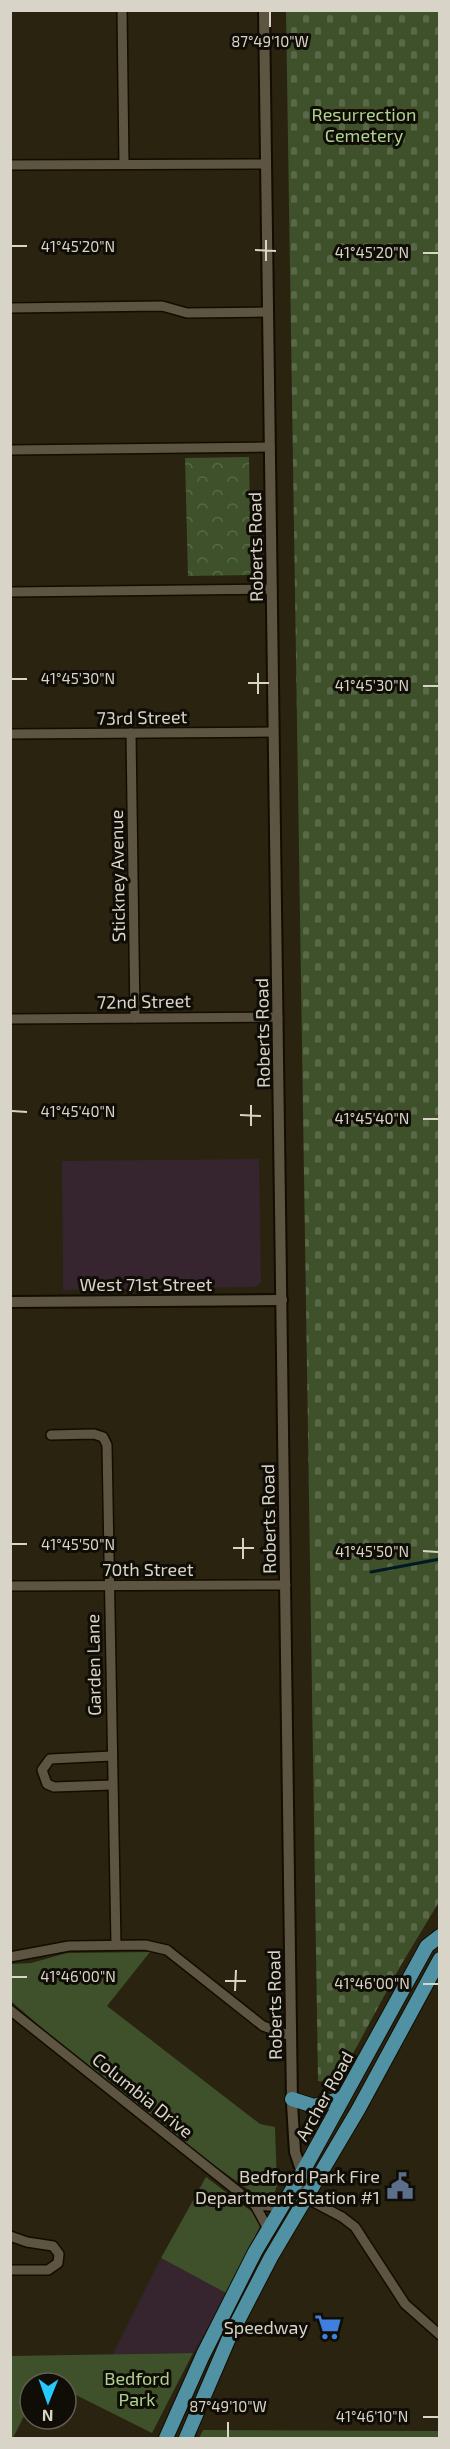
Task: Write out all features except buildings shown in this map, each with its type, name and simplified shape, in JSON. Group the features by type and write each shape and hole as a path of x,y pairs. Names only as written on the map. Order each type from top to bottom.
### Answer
{"main road":[{"name":"Archer Road","path":"166,2439 212,2334 268,2229 302,2173 427,1946 440,1936"},
{"name":"Archer Road","path":"186,2439 229,2338 271,2256 358,2110 440,1959"},
{"path":"292,2099 314,2106 342,2098"}],"street":[{"path":"122,10 124,164"},
{"name":"Roberts Road","path":"264,10 292,2099 295,2152 302,2173 306,2198"},
{"path":"10,165 266,164"},
{"path":"10,308 162,306 187,313 267,312"},
{"path":"10,450 270,447"},
{"path":"10,592 272,589"},
{"name":"73rd Street","path":"10,734 273,732"},
{"name":"Stickney Avenue","path":"131,733 135,1018"},
{"name":"72nd Street","path":"10,1019 278,1017"},
{"name":"West 71st Street","path":"10,1302 282,1300"},
{"name":"Garden Lane","path":"51,1435 94,1434 103,1437 107,1445 116,1945"},
{"name":"70th Street","path":"10,1586 286,1585"},
{"path":"111,1756 50,1758 42,1770 46,1784 54,1787 112,1785"},
{"path":"10,1958 29,1956 57,1947 145,1945 167,1950 263,2026 291,2036"},
{"name":"Columbia Drive","path":"10,2010 255,2205 268,2229"},
{"path":"306,2198 342,2217 355,2227 405,2304 440,2335"},
{"path":"255,2205 282,2207"},
{"path":"10,2236 53,2247 59,2254 58,2263 48,2270 10,2270"}],"shaded area":[{"path":"259,1159 261,1283 255,1287 63,1290 62,1161"},
{"path":"161,2258 228,2294 193,2353 113,2354"}],"green space":[{"name":"Resurrection Cemetery","path":"286,11 440,11 439,1902 401,1965 337,2083 318,2081"},
{"path":"249,457 251,575 188,576 185,458"},
{"path":"150,1952 107,2006 260,2124 275,2127 277,2186 272,2199 266,2202 200,2155 136,2105 11,2001 11,1964 31,1963 67,1953"},
{"path":"206,2177 255,2214 261,2224 228,2294 161,2258"},
{"name":"Bedford Park","path":"193,2353 152,2433 78,2396 78,2371 18,2371 18,2428 13,2438 11,2438 11,2356"},
{"path":"203,2430 439,2431 440,2438 199,2438"}],"waterway":[{"path":"371,1572 440,1559"}],"place":[{"name":"Bedford Park Fire Department Station #1","path":"400,2186"},
{"name":"Speedway","path":"328,2327"}]}
